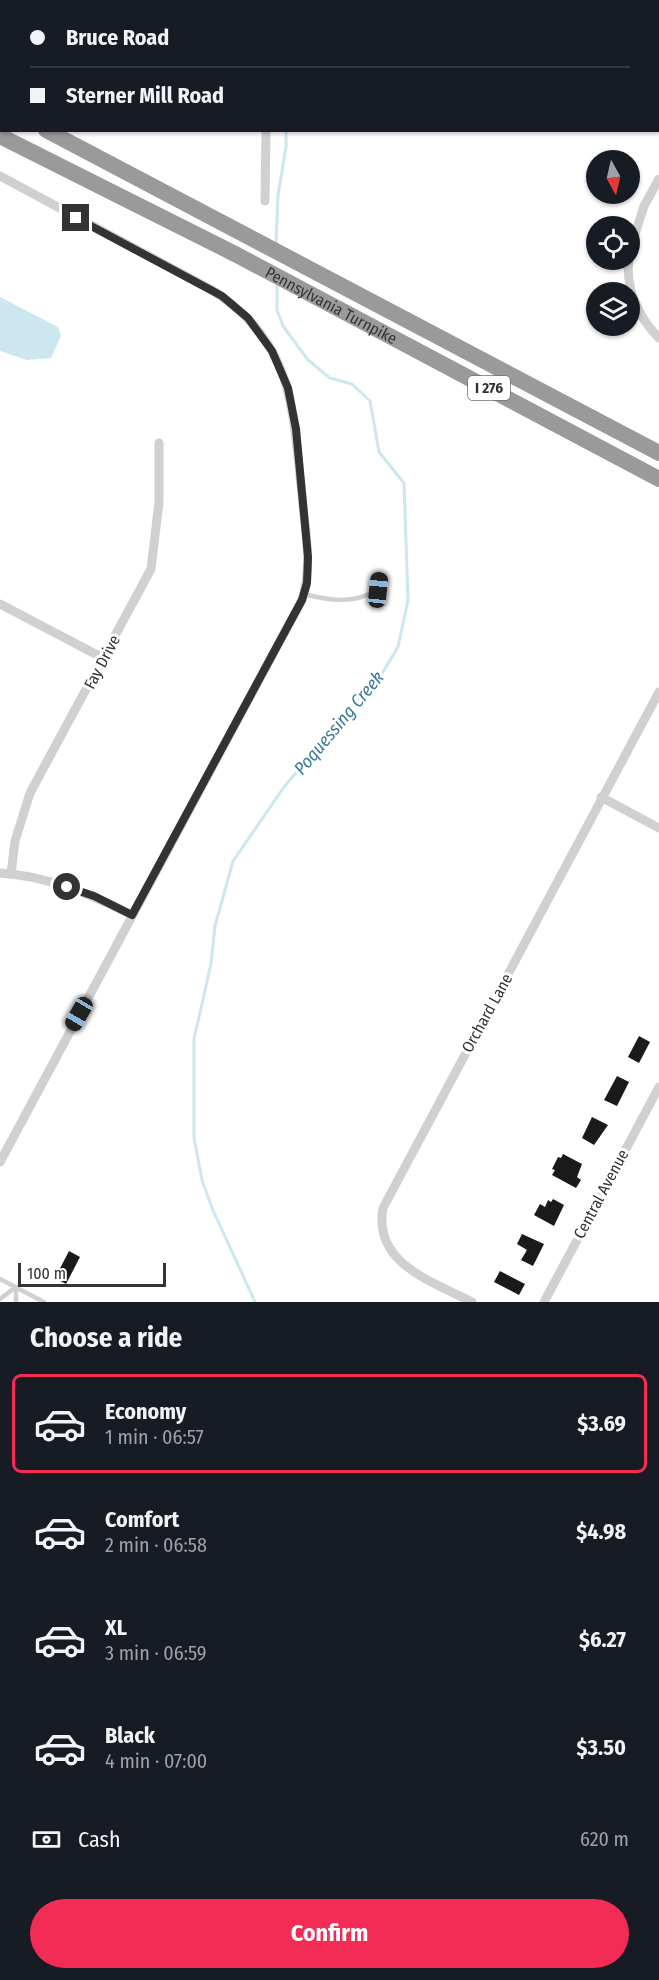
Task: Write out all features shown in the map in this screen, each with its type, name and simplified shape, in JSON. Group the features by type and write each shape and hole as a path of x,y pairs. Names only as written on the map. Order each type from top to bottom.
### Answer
{"highway":[{"name":"Pennsylvania Turnpike","path":"50,132 659,453"},
{"name":"Pennsylvania Turnpike","path":"0,136 237,255 659,479"}],"street":[{"path":"265,201 266,132"},
{"path":"0,176 212,290 240,310 262,335 284,375 294,415 308,557 307,583 304,594 0,1162"},
{"path":"640,219 644,206 659,179"},
{"path":"630,270 634,298 647,325 659,338"},
{"name":"Fay Drive","path":"11,874 15,841 30,793 151,569 159,502 159,442"},
{"path":"0,604 103,658"},
{"name":"Orchard Lane","path":"472,1302 403,1265 392,1255 383,1237 383,1208 659,692"},
{"path":"602,797 659,828"},
{"path":"0,873 33,877 85,892 132,915"},
{"name":"Central Avenue","path":"544,1302 659,1087"}],"lane":[{"path":"304,594 333,601 356,600 378,590 380,576"},
{"path":"0,1279 44,1302"},
{"path":"0,1299 16,1287"},
{"path":"16,1287 16,1302"}],"water":[{"path":"0,297 58,327 61,336 51,358 27,360 0,351"}],"building":[{"path":"639,1036 650,1042 639,1063 628,1057"},
{"path":"617,1076 629,1082 617,1106 604,1100"},
{"path":"592,1117 608,1125 594,1145 582,1138"},
{"path":"563,1154 582,1164 577,1177 581,1180 576,1188 552,1175 555,1170 552,1169 558,1157 561,1158"},
{"path":"553,1199 564,1205 554,1226 534,1215 540,1204 545,1207 548,1200 551,1202"},
{"path":"522,1234 544,1244 533,1266 521,1260 527,1250 517,1244"},
{"path":"69,1251 80,1257 66,1284 55,1278"},
{"path":"500,1271 525,1284 519,1295 494,1282"}],"waterway":[{"name":"Poquessing Creek","path":"276,244 278,195 286,147 286,132"},
{"name":"Poquessing Creek","path":"255,1302 212,1208 202,1180 194,1138 194,1039 211,964 215,926 233,861 284,787 331,730 378,680 398,647 408,600 404,483 379,452 370,401 352,384 330,378 308,360 283,326 277,310 277,283"}],"route":[{"path":"67,887 85,892 132,915 302,600 309,572 292,402 278,363 262,335 240,310 222,296 76,218"}]}
